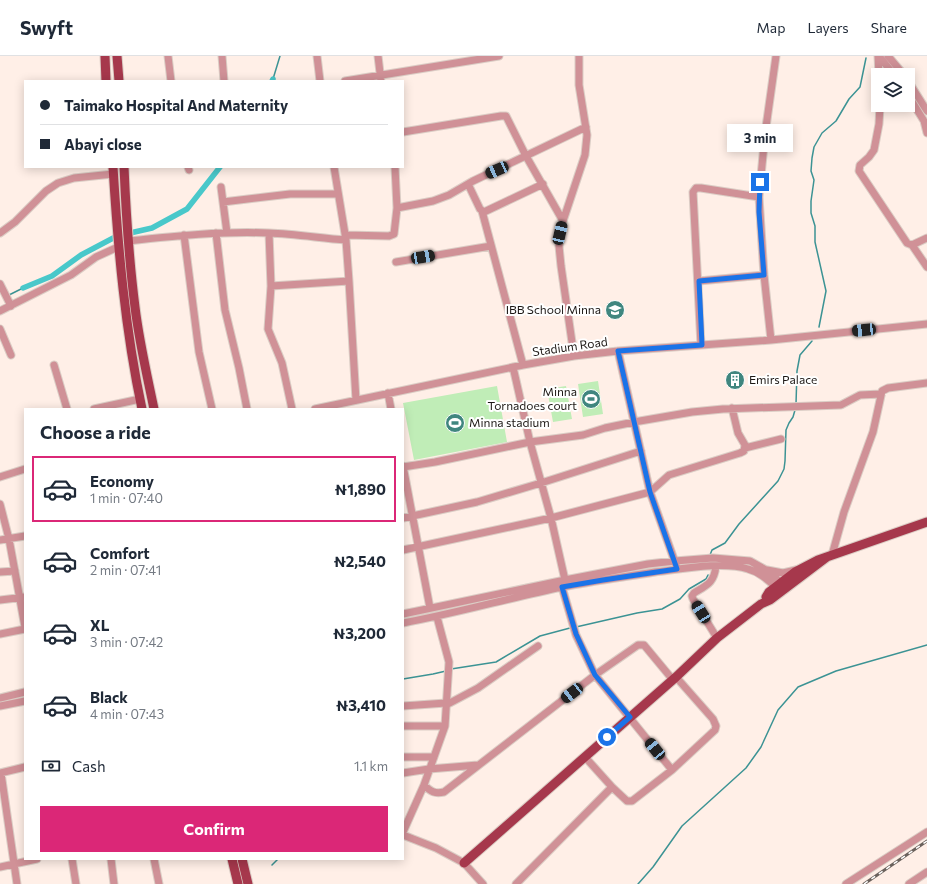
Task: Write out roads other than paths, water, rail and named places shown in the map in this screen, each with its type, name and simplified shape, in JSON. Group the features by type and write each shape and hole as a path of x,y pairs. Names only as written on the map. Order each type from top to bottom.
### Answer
{"main road":[{"path":"105,56 106,80"},
{"path":"117,56 119,80"},
{"path":"124,168 127,228 136,315 154,408"},
{"path":"113,171 118,246 125,308 142,408"},
{"path":"464,863 675,678 717,638 761,604 770,600 798,570 818,560 927,522"},
{"path":"781,587 830,556"},
{"path":"232,860 238,884"},
{"path":"242,860 248,884"}],"street":[{"path":"168,56 171,80"},
{"path":"222,56 224,80"},
{"path":"317,56 320,80"},
{"path":"378,56 381,78"},
{"path":"357,80 381,78 499,56"},
{"path":"574,356 559,246 563,220 585,155 587,135 579,85 579,56"},
{"path":"771,340 764,275 759,198 765,134 776,56"},
{"path":"879,56 879,68"},
{"path":"879,56 888,68"},
{"path":"888,56 898,68"},
{"path":"915,92 927,112"},
{"path":"915,106 924,121 927,133"},
{"path":"880,112 874,150 860,165 859,169 907,243 912,245 927,267"},
{"path":"404,132 504,115 508,119 526,156 563,220"},
{"path":"397,208 433,201 449,195 468,184 586,127"},
{"path":"334,168 350,281 356,400"},
{"path":"128,240 216,233 269,233 345,237 389,236 394,234 397,208 395,168"},
{"path":"0,233 16,222 46,191 58,183 74,178 113,171"},
{"path":"468,184 482,211 523,365"},
{"path":"482,211 488,211 543,184"},
{"path":"221,187 227,233"},
{"path":"702,345 693,192 696,188 701,188 759,198"},
{"path":"223,202 290,194 338,194"},
{"path":"216,233 225,310 247,408"},
{"path":"269,233 271,286 268,329 282,363 292,408"},
{"path":"184,235 199,352 212,408"},
{"path":"912,245 927,238"},
{"path":"0,311 8,300 72,275 96,257 118,246"},
{"path":"396,262 491,246"},
{"path":"699,281 764,275"},
{"path":"271,286 350,281"},
{"path":"0,284 8,300"},
{"name":"Stadium Road","path":"320,408 513,367 574,356 618,351 771,340 927,324"},
{"path":"0,329 11,355"},
{"path":"618,351 650,492 677,569"},
{"path":"54,365 67,408"},
{"path":"513,367 530,442 551,518 572,622 576,634 595,675 672,770"},
{"path":"830,556 873,432 881,394 888,388 927,383"},
{"path":"388,393 392,408"},
{"path":"404,467 435,462 530,442 582,435 605,428 692,412 732,408 842,405 860,395 881,394"},
{"path":"99,408 140,399"},
{"path":"732,408 736,429 745,445 745,448"},
{"path":"404,550 551,518 650,492 669,475 744,452 745,448 781,439"},
{"path":"404,518 477,502 641,451"},
{"path":"0,477 24,469"},
{"path":"404,472 430,608"},
{"path":"0,504 22,597 24,618"},
{"path":"0,540 24,536"},
{"path":"404,623 437,617 648,564 675,561 713,558 754,562 766,570 781,587"},
{"path":"404,614 564,584 677,569 716,566 749,569 781,587"},
{"path":"716,566 713,579 709,584 694,593 692,596 717,638"},
{"path":"766,570 783,573 798,570"},
{"path":"0,572 15,571"},
{"path":"0,600 22,597"},
{"path":"404,832 424,785 445,726 449,662 437,617"},
{"path":"0,634 24,628"},
{"path":"424,785 436,794 444,792 595,675 635,646 641,644 644,645 713,719 716,726 715,730 672,770 632,801 627,801 585,757"},
{"path":"404,706 446,704 478,688 538,646"},
{"path":"0,698 24,692"},
{"path":"0,706 24,700"},
{"path":"404,726 445,726"},
{"path":"404,757 434,757"},
{"path":"404,773 429,769 479,765"},
{"path":"18,884 0,773 24,767"},
{"path":"516,884 612,786"},
{"path":"846,884 927,832"},
{"path":"404,834 436,848 464,863 483,884"},
{"path":"0,867 32,860"},
{"path":"72,860 76,884"},
{"path":"110,860 114,884"},
{"path":"154,860 159,884"},
{"path":"909,884 927,872"}],"waterway":[{"path":"273,79 280,56"},
{"path":"819,327 826,291 815,242 815,226 811,213 814,180 811,171 812,158 814,147 822,133 836,121 849,99 860,87 866,58"},
{"path":"23,288 52,276 81,255 117,236 152,228 187,209 219,168"},
{"path":"9,295 23,288"},
{"path":"796,404 797,371 800,355 812,341"},
{"path":"710,555 712,550 725,543 739,524 778,481 784,469 786,430 795,410"},
{"path":"576,627 637,613 662,609 680,599 689,589 706,579 708,575"},
{"path":"451,669 496,662 540,636 570,628"},
{"path":"638,884 653,867 682,826 746,768 761,747 778,710 798,687 836,671 927,645"},
{"path":"404,679 446,671"},
{"path":"272,865 277,860"}],"railway":[{"path":"864,884 927,841"}],"place":[{"name":"IBB School Minna","path":"615,310"},
{"name":"Emirs Palace","path":"735,380"},
{"name":"Minna Tornadoes court","path":"591,399"},
{"name":"Minna stadium","path":"455,423"}]}
